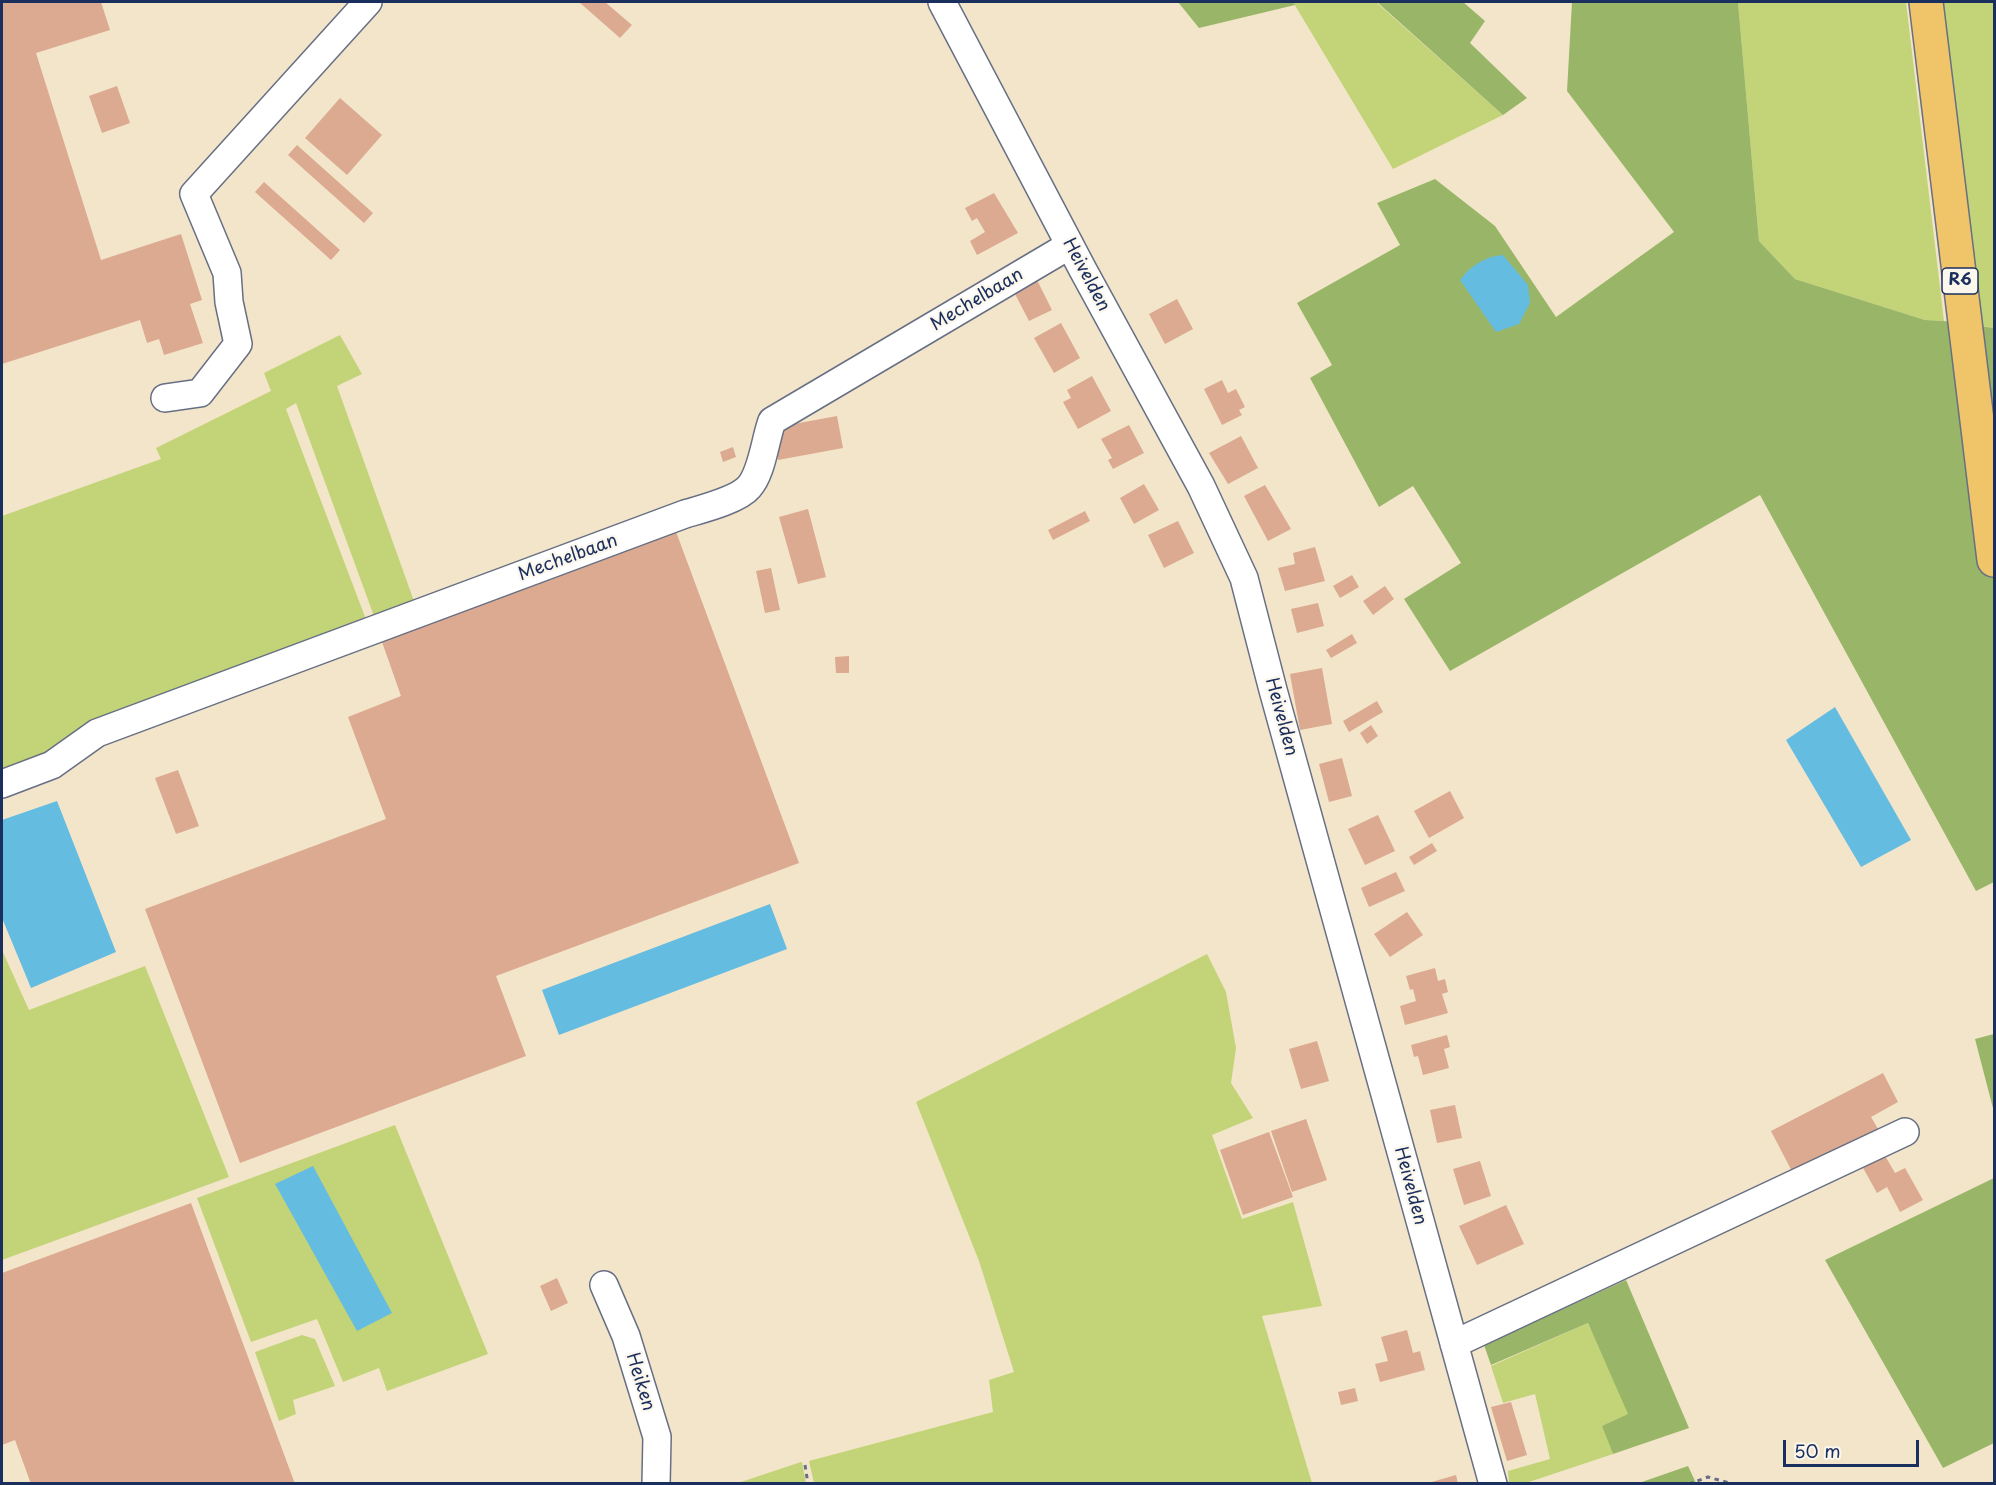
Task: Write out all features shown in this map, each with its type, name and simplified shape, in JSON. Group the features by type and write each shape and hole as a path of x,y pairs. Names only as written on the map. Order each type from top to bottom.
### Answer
{"main road":[{"name":"R6","path":"1926,2 1995,560"}],"street":[{"path":"165,398 200,393 238,344 229,302 227,273 194,194 368,2"},
{"name":"Heivelden","path":"942,2 1201,486 1244,578 1493,1484"},
{"name":"Mechelbaan","path":"2,784 52,765 97,733 685,514 726,501 749,488 759,468 772,421 1070,245"},
{"path":"1454,1344 1905,1132"},
{"name":"Heiken","path":"604,1285 626,1336 657,1437 656,1484"}],"path":[{"path":"805,1465 808,1484"},
{"path":"1689,1484 1708,1477 1732,1484"}],"green space":[{"path":"1178,2 1293,2 1295,5 1199,28"},
{"path":"1293,2 1376,2 1503,115 1393,169"},
{"path":"1377,2 1463,2 1485,21 1470,43 1527,98 1503,115"},
{"path":"1572,2 1738,2 1759,241 1795,279 1925,320 1994,328 1994,882 1976,891 1760,495 1450,671 1404,599 1461,563 1413,486 1379,507 1310,378 1332,365 1297,303 1400,245 1377,203 1435,179 1495,226 1556,317 1674,232 1567,91"},
{"path":"1738,2 1906,2 1944,321 1925,320 1795,279 1759,241"},
{"path":"1941,2 1994,2 1994,328 1981,326"},
{"path":"340,335 362,374 337,386 415,604 375,619 296,403 286,409 367,622 59,746 2,773 2,516 161,459 156,448 271,391 264,373"},
{"path":"2,950 29,1010 145,966 229,1177 2,1260"},
{"path":"1207,954 1226,992 1236,1048 1231,1083 1253,1118 1212,1135 1242,1219 1293,1202 1322,1306 1262,1316 1312,1483 814,1483 809,1461 993,1412 989,1380 1014,1372 979,1261 916,1102"},
{"path":"1994,1034 1994,1112 1975,1039"},
{"path":"395,1125 488,1354 387,1391 379,1368 343,1382 317,1319 251,1342 197,1198"},
{"path":"1994,1178 1994,1443 1943,1468 1825,1260"},
{"path":"1626,1280 1689,1428 1613,1454 1602,1426 1628,1414 1588,1323 1491,1365 1484,1345"},
{"path":"1588,1323 1629,1414 1603,1426 1613,1454 1526,1483 1509,1483 1508,1471 1550,1459 1535,1394 1503,1403 1491,1366"},
{"path":"302,1335 315,1339 335,1386 293,1400 296,1414 279,1421 255,1352"},
{"path":"801,1462 806,1483 738,1483"},
{"path":"1688,1466 1696,1483 1639,1483"}],"water":[{"path":"1503,255 1528,285 1530,303 1519,324 1496,332 1460,280 1479,263 1491,257"},
{"path":"1835,707 1911,840 1861,867 1786,740"},
{"path":"57,801 116,952 31,988 2,918 2,820"},
{"path":"770,904 787,949 559,1035 542,990"},
{"path":"313,1166 392,1313 357,1331 275,1184"}],"building":[{"path":"2,2 101,2 110,30 36,53 101,260 181,234 202,300 190,304 203,343 164,355 159,339 147,343 140,320 2,364"},
{"path":"579,2 605,2 632,25 620,38"},
{"path":"117,86 130,123 102,133 89,96"},
{"path":"340,98 382,135 347,175 305,138"},
{"path":"297,145 373,213 364,223 288,155"},
{"path":"264,182 340,250 331,260 255,192"},
{"path":"994,193 1018,233 977,255 970,241 985,232 977,218 972,221 965,208"},
{"path":"1036,278 1052,310 1029,321 1013,290"},
{"path":"1177,299 1193,329 1165,344 1149,314"},
{"path":"1061,323 1080,358 1054,373 1034,338"},
{"path":"1092,376 1111,411 1078,429 1063,402 1071,398 1067,390"},
{"path":"1222,380 1228,393 1236,389 1245,407 1239,410 1242,415 1222,425 1204,389"},
{"path":"837,416 843,448 778,460 772,428"},
{"path":"1129,425 1144,453 1113,469 1108,460 1112,458 1101,439"},
{"path":"1241,436 1258,468 1228,484 1209,453"},
{"path":"733,447 736,457 723,462 720,452"},
{"path":"1144,484 1159,510 1134,524 1120,498"},
{"path":"1265,485 1291,529 1268,541 1244,496"},
{"path":"808,509 826,577 798,584 779,517"},
{"path":"1085,511 1090,521 1053,540 1048,530"},
{"path":"1178,521 1194,553 1164,568 1148,535"},
{"path":"675,529 799,863 496,976 526,1056 240,1163 145,909 386,819 348,717 401,696 381,639"},
{"path":"1315,547 1325,581 1285,591 1278,568 1295,564 1293,553"},
{"path":"771,568 780,610 765,613 756,571"},
{"path":"1352,575 1359,587 1340,598 1333,586"},
{"path":"1385,586 1394,599 1373,615 1363,601"},
{"path":"1318,603 1324,626 1297,633 1291,609"},
{"path":"1352,634 1357,643 1331,658 1326,650"},
{"path":"849,656 849,673 836,673 835,657"},
{"path":"1322,668 1332,724 1300,730 1290,674"},
{"path":"1377,701 1383,712 1349,732 1343,721"},
{"path":"1371,725 1378,736 1367,744 1360,733"},
{"path":"1342,758 1352,796 1329,802 1319,764"},
{"path":"178,770 199,826 176,834 155,778"},
{"path":"1450,791 1464,818 1429,838 1414,811"},
{"path":"1378,815 1395,851 1365,865 1348,829"},
{"path":"1432,843 1437,851 1414,865 1409,857"},
{"path":"1396,872 1405,891 1369,907 1361,888"},
{"path":"1407,912 1423,935 1390,957 1374,934"},
{"path":"1435,968 1438,981 1445,979 1448,992 1442,994 1448,1013 1405,1025 1400,1006 1416,1001 1406,976"},
{"path":"1447,1035 1450,1047 1444,1049 1449,1068 1423,1075 1418,1056 1414,1057 1411,1045"},
{"path":"1317,1041 1329,1081 1301,1089 1289,1049"},
{"path":"1883,1073 1898,1102 1871,1117 1881,1134 1797,1181 1771,1131"},
{"path":"1455,1105 1462,1138 1437,1143 1430,1110"},
{"path":"1306,1119 1327,1180 1292,1192 1271,1131"},
{"path":"1269,1132 1293,1197 1243,1215 1220,1150"},
{"path":"1884,1154 1895,1173 1905,1168 1923,1200 1900,1212 1887,1187 1877,1193 1862,1166"},
{"path":"1480,1161 1491,1196 1464,1205 1453,1169"},
{"path":"191,1203 295,1484 31,1484 15,1440 2,1445 2,1273"},
{"path":"1506,1205 1524,1244 1477,1265 1459,1226"},
{"path":"557,1278 568,1303 551,1311 540,1286"},
{"path":"1407,1330 1413,1353 1420,1351 1425,1370 1380,1382 1375,1364 1388,1361 1381,1337"},
{"path":"1355,1388 1358,1401 1341,1405 1338,1392"},
{"path":"1511,1402 1527,1455 1507,1461 1491,1407"},
{"path":"1456,1475 1458,1484 1428,1484 1428,1483"}]}
